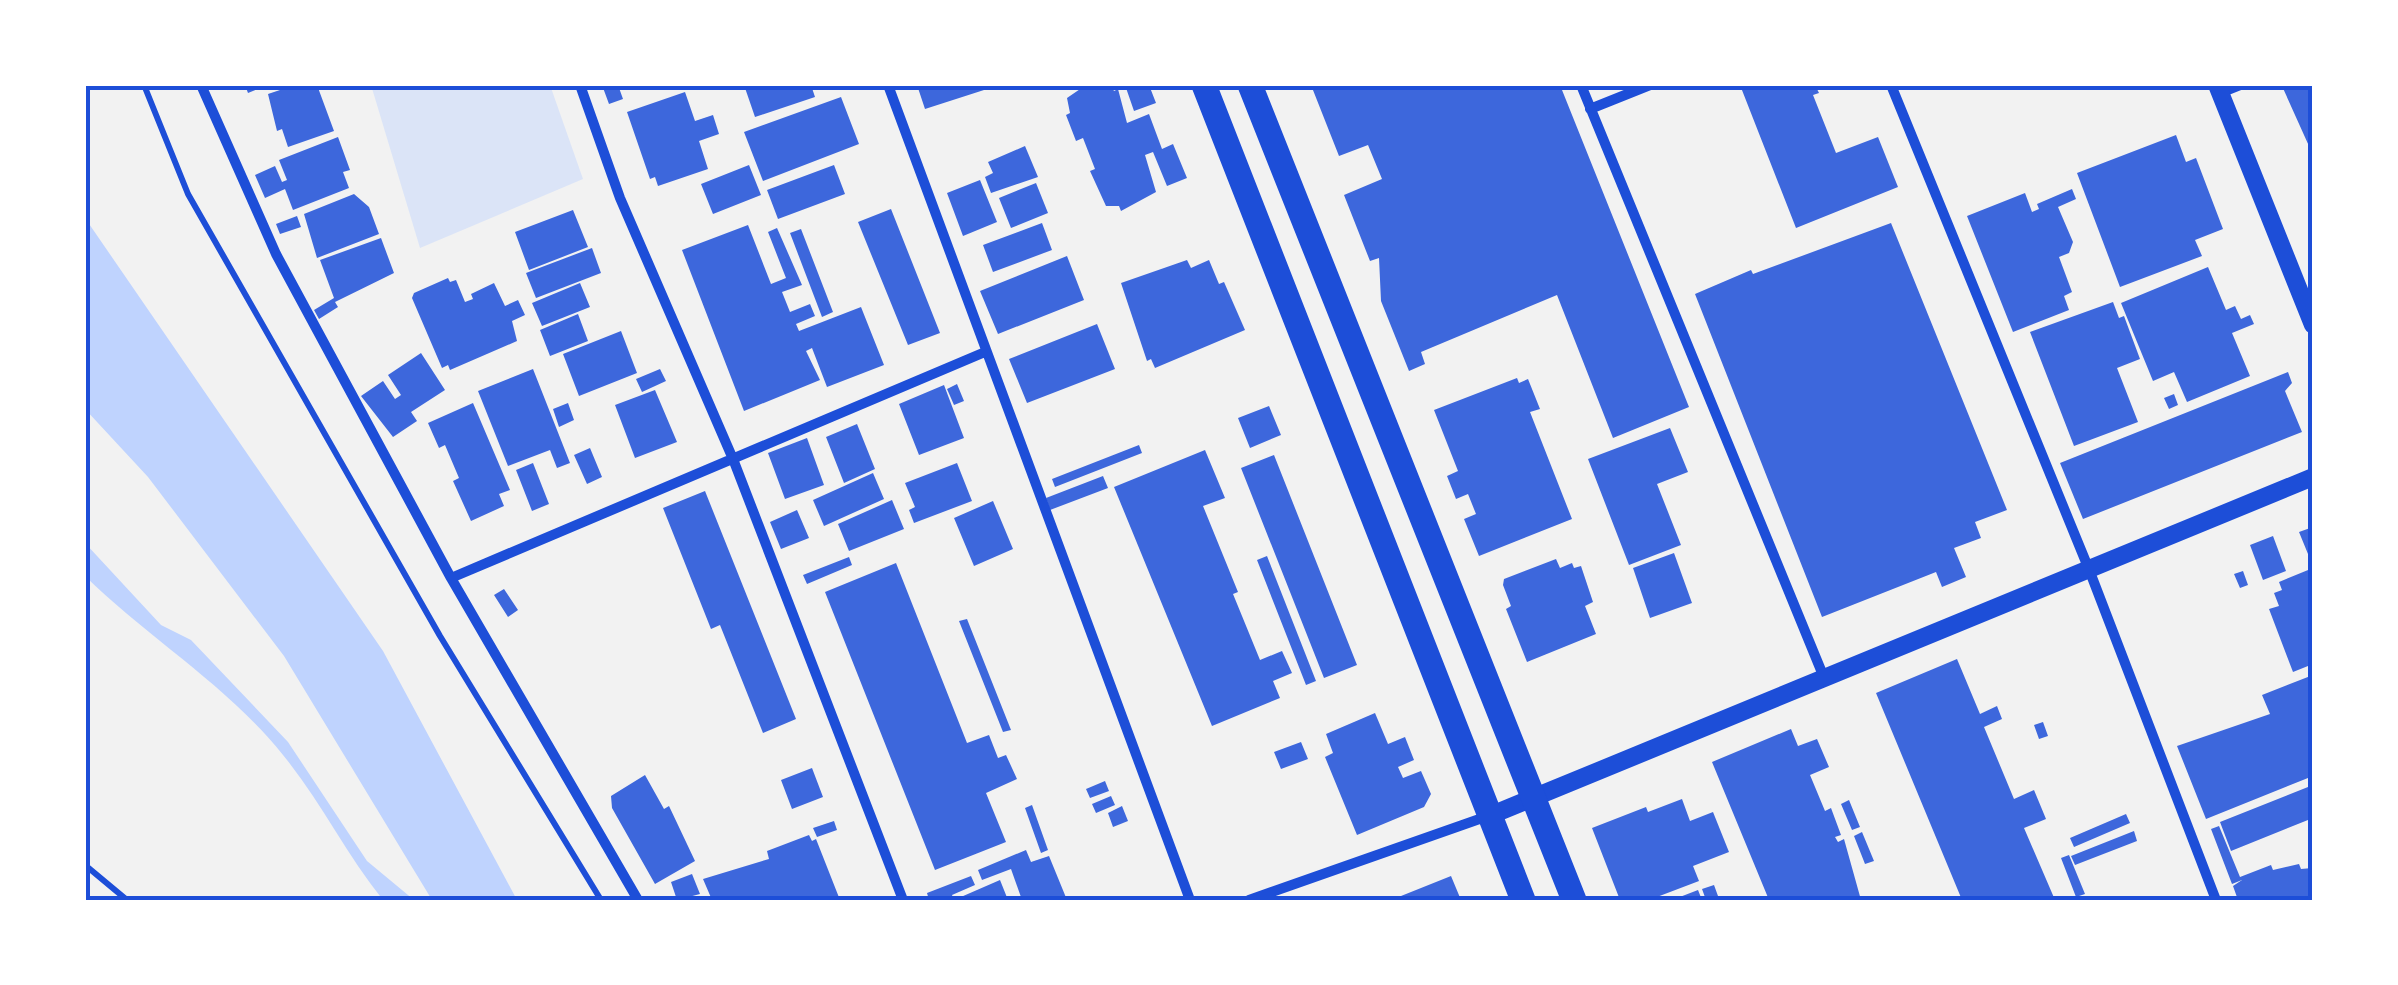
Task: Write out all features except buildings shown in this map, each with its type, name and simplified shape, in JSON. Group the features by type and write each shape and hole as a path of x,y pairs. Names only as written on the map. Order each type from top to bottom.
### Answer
{"main road":[{"path":"1204,85 1523,900"},
{"path":"1250,85 1574,900"}],"street":[{"path":"201,85 276,254 451,578 638,900"},
{"path":"580,85 620,198 733,459 903,900"},
{"path":"888,85 1190,900"},
{"path":"1580,85 1824,680"},
{"path":"1590,108 1650,85"},
{"path":"1891,85 2090,572 2216,900"},
{"path":"2240,85 2218,89 2313,325"},
{"path":"451,578 985,352"},
{"path":"1248,900 1534,800 2313,477"}],"path":[{"path":"144,85 198,211 440,636 601,900"},
{"path":"85,864 127,900"}],"shaded area":[{"path":"371,85 550,85 583,179 420,248"}],"water":[{"path":"85,218 383,651 517,900 432,900 284,656 148,477 85,409"},
{"path":"85,543 161,625 191,640 288,742 367,861 414,900 383,900 296,772 261,730 85,576"}]}
